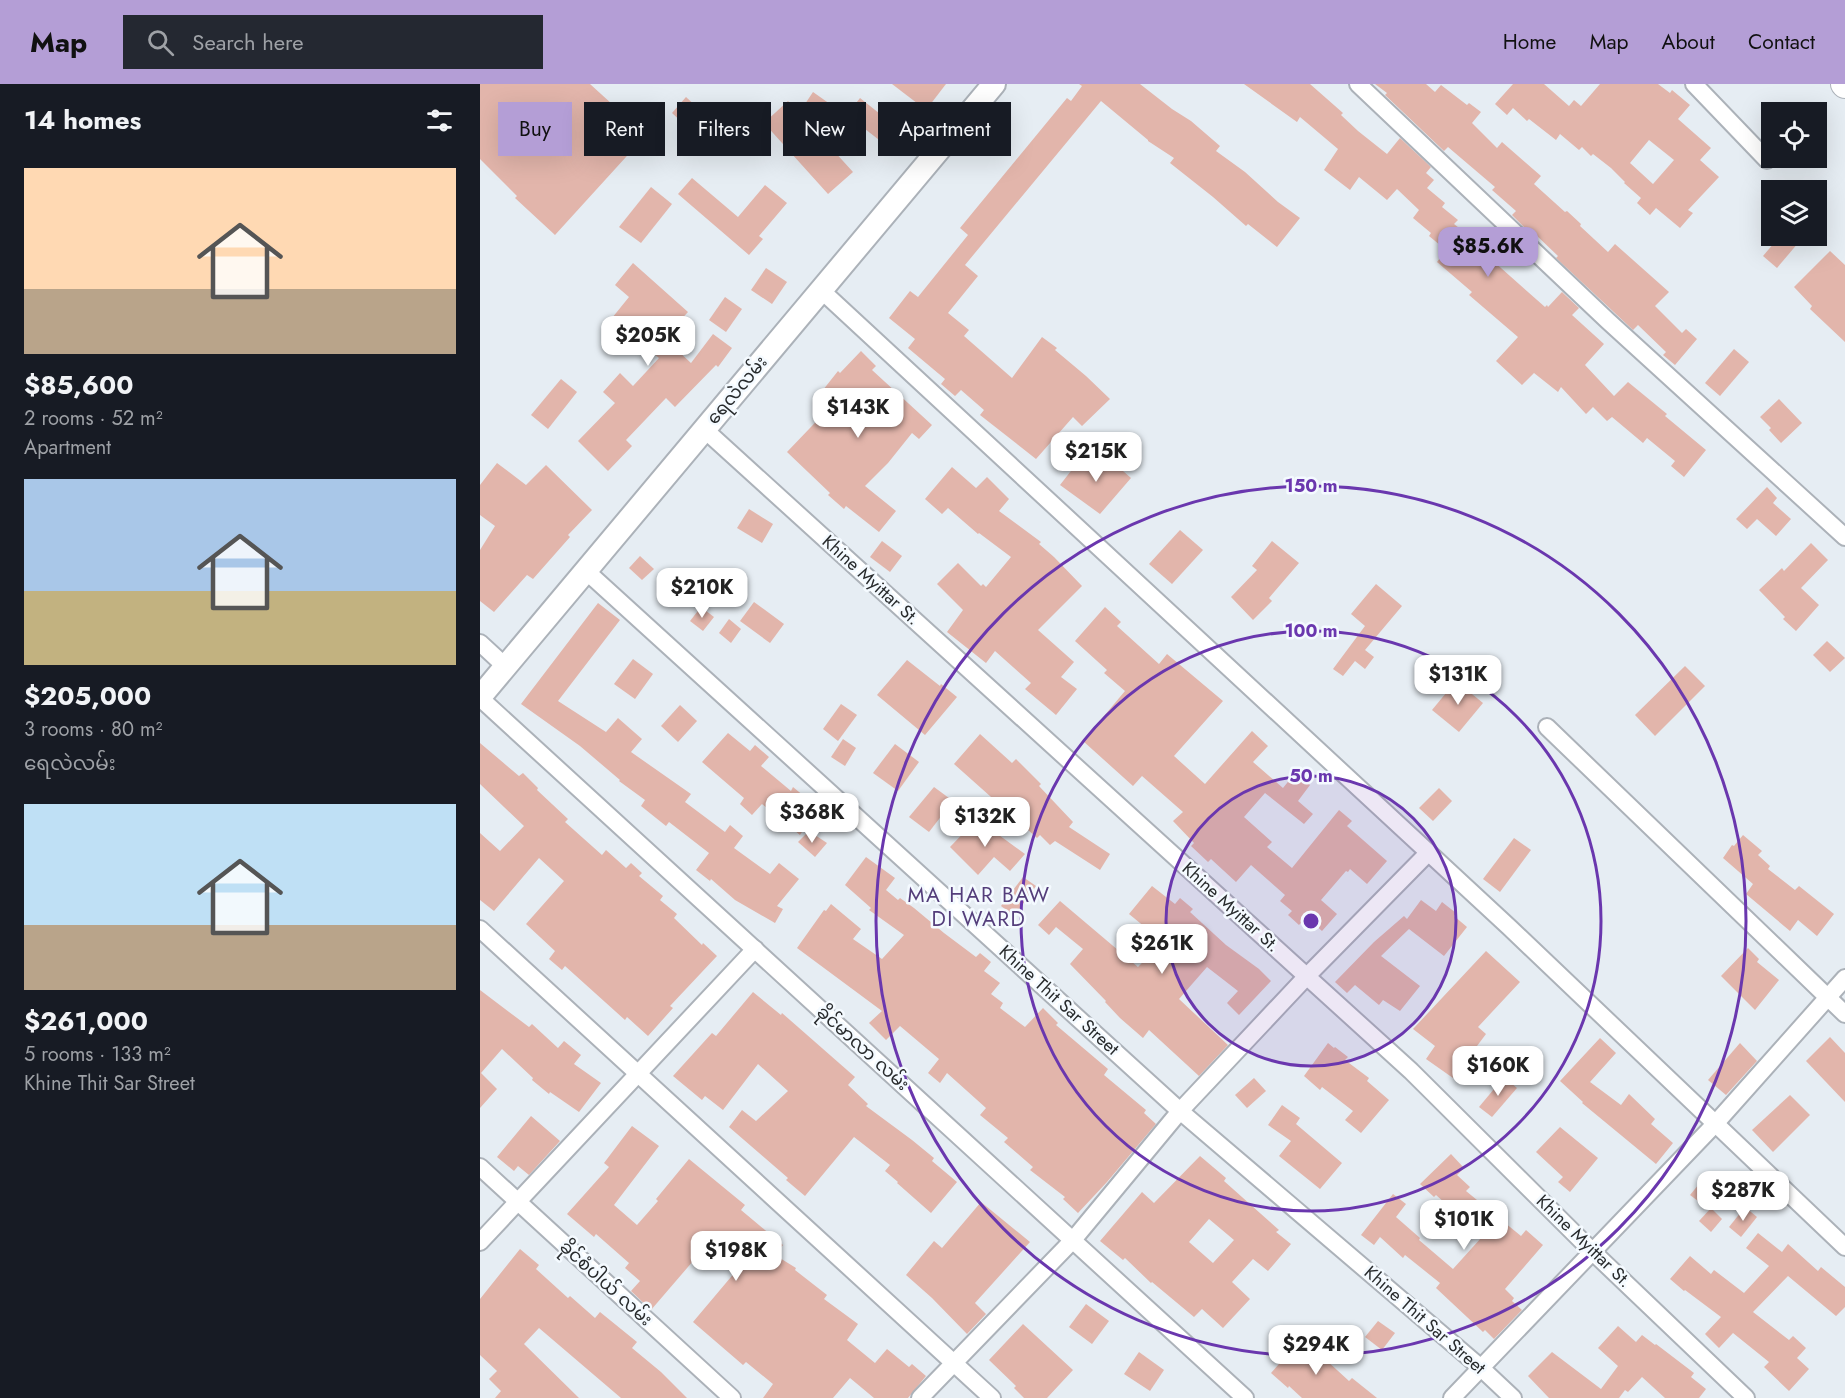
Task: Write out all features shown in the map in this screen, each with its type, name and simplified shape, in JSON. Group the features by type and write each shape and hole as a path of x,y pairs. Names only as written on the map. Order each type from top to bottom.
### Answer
{"main road":[{"name":"ရေလဲလမ်း","path":"480,697 994,84"}],"street":[{"path":"1358,84 1617,329 1845,537"},
{"path":"1694,84 1761,154"},
{"path":"821,290 1428,853 1845,1247"},
{"name":"Khine Myittar St.","path":"704,429 1411,1071 1746,1398"},
{"name":"Khine Thit Sar Street","path":"585,570 1180,1111 1480,1367 1513,1398"},
{"path":"480,643 505,666"},
{"name":"ခိုင်မာလာ လမ်း","path":"480,697 1245,1398"},
{"path":"1547,728 1845,1014"},
{"path":"920,1398 1073,1240 1180,1111 1307,976 1428,853"},
{"path":"480,929 992,1398"},
{"path":"480,1242 755,950"},
{"path":"1452,1398 1715,1124 1845,978"},
{"name":"ခိုင်စံပါယ် လမ်း","path":"480,1167 732,1398"}],"building":[{"path":"480,84 590,84 610,102 584,102 584,156 627,156 555,235 515,198 517,196 480,159"},
{"path":"892,84 946,84 932,102 916,102"},
{"path":"1079,84 1140,84 1191,121 1220,146 1216,151 1300,218 1277,247 1248,224 1246,226 1170,163 1174,158 1148,141 1101,101 965,265 978,276 948,313 969,330 964,336 1012,378 1042,337 1057,348 1055,350 1110,399 1082,426 1073,417 1036,459 980,415 984,410 961,390 955,396 941,384 945,379 908,348 915,339 889,318 910,291 918,297 968,235 960,228 1067,98 1071,101 1082,86"},
{"path":"1244,84 1310,84 1343,113 1341,115 1358,131 1387,154 1400,138 1431,167 1426,173 1434,180 1427,188 1445,203 1442,207 1458,220 1454,224 1495,256 1492,260 1545,307 1547,305 1548,307 1562,292 1579,308 1572,315 1604,344 1585,365 1614,396 1628,382 1706,450 1684,477 1671,466 1675,461 1647,438 1643,443 1612,417 1607,421 1593,407 1586,414 1561,387 1558,392 1534,373 1522,385 1496,361 1518,337 1469,295 1472,292 1437,262 1446,250 1413,218 1419,210 1397,189 1387,200 1359,177 1350,190 1324,170 1338,149 1300,117 1297,122"},
{"path":"1375,84 1426,84 1435,92 1441,85 1467,105 1469,103 1481,112 1472,123 1497,148 1502,142 1541,176 1534,184 1565,212 1567,211 1608,252 1615,244 1669,292 1655,306 1682,333 1686,329 1697,339 1675,365 1663,355 1666,352 1638,325 1633,330 1556,258 1558,256 1536,235 1534,237 1512,215 1516,211 1492,190 1495,187 1448,147 1444,151 1385,95 1387,93"},
{"path":"1513,84 1544,84 1569,106 1574,100 1581,106 1600,84 1658,84 1670,93 1672,90 1690,105 1678,119 1711,148 1700,160 1719,177 1688,210 1693,213 1680,228 1656,208 1650,215 1637,203 1641,198 1611,168 1593,154 1591,156 1582,147 1579,150 1560,134 1556,140 1529,119 1527,121 1513,108 1507,115 1495,104","holes":["1649,140 1674,160 1653,184 1630,163"]},
{"path":"813,92 827,102 806,102"},
{"path":"686,97 691,102 682,102"},
{"path":"866,103 878,112 878,139 866,130"},
{"path":"783,106 783,144 771,131 771,117"},
{"path":"677,107 677,118 672,113"},
{"path":"794,156 838,156 853,172 828,194"},
{"path":"692,178 738,217 765,185 787,203 759,236 763,239 749,255 678,194"},
{"path":"651,187 672,204 641,243 619,227"},
{"path":"1772,246 1796,246 1777,268 1763,256"},
{"path":"1830,251 1845,265 1845,342 1810,309 1812,306 1794,287"},
{"path":"633,263 688,312 664,338 691,363 713,334 732,348 718,367 716,365 675,407 666,398 626,440 632,446 608,471 578,441 615,403 603,392 620,373 633,386 659,358 612,318 629,297 615,285"},
{"path":"766,268 787,282 772,304 751,290"},
{"path":"725,297 742,309 726,332 709,320"},
{"path":"1734,349 1749,362 1720,396 1705,383"},
{"path":"861,351 876,366 872,370 932,425 919,439 912,433 888,463 865,486 896,511 879,532 846,506 844,509 787,452 832,405 819,395 838,371 840,373"},
{"path":"561,379 577,392 548,429 531,415"},
{"path":"1779,399 1802,423 1781,443 1760,417"},
{"path":"1107,457 1131,478 1100,514 1060,485 1081,458 1096,470"},
{"path":"497,463 526,485 546,465 592,510 568,535 570,537 533,579 527,575 494,612 480,601 480,550 495,526 480,515 480,485"},
{"path":"952,467 976,488 987,477 1009,499 999,511 1041,542 1039,544 1082,586 1038,630 1074,662 1061,677 1077,689 1056,715 1025,689 1031,683 995,651 986,663 947,632 963,610 937,584 958,563 981,586 983,584 986,587 1011,557 978,534 948,508 942,514 925,499"},
{"path":"1767,487 1777,498 1773,503 1791,519 1776,536 1757,519 1747,529 1736,519"},
{"path":"749,509 773,524 762,543 737,528"},
{"path":"1180,530 1203,550 1172,584 1149,564"},
{"path":"882,541 902,556 890,572 870,557"},
{"path":"1272,541 1299,563 1269,598 1272,601 1253,620 1231,597 1257,570 1252,566"},
{"path":"1811,543 1828,560 1801,588 1819,605 1796,631 1759,590 1782,568 1784,571"},
{"path":"640,556 654,569 642,580 629,568"},
{"path":"1376,584 1402,606 1365,650 1374,657 1365,669 1355,661 1343,676 1333,669 1365,626 1351,614"},
{"path":"754,602 784,624 770,643 740,621"},
{"path":"598,603 620,620 558,701 606,732 618,718 642,739 631,752 691,794 685,802 725,832 730,825 743,836 734,848 770,874 779,863 799,879 777,906 783,909 775,923 735,900 711,879 710,881 696,870 709,853 669,822 666,826 641,806 645,800 619,781 580,746 521,704"},
{"path":"701,607 714,617 703,631 690,621"},
{"path":"1105,607 1121,622 1117,626 1159,664 1167,654 1223,701 1174,756 1205,784 1252,731 1268,746 1253,762 1283,788 1295,773 1310,785 1298,801 1313,814 1304,824 1265,793 1244,817 1272,842 1267,847 1292,868 1339,810 1352,821 1347,826 1387,861 1367,884 1350,869 1346,871 1321,900 1337,914 1322,931 1306,917 1299,925 1288,915 1292,911 1280,901 1285,895 1251,865 1236,882 1211,859 1208,862 1191,846 1194,843 1173,821 1183,812 1142,776 1133,786 1083,741 1125,691 1104,673 1107,670 1075,641"},
{"path":"729,619 741,629 731,643 719,633"},
{"path":"1827,641 1845,658 1830,672 1813,655"},
{"path":"633,659 653,674 635,699 614,684"},
{"path":"907,660 957,697 925,735 877,695"},
{"path":"1685,666 1705,686 1655,736 1635,715"},
{"path":"1456,681 1483,703 1459,732 1432,710"},
{"path":"841,704 857,715 838,741 823,729"},
{"path":"680,705 697,721 678,742 661,726"},
{"path":"728,733 750,751 755,745 769,757 761,766 791,791 793,787 816,806 810,813 813,815 800,835 762,804 752,815 740,804 744,798 702,762"},
{"path":"980,734 1012,763 1016,759 1041,784 1039,786 1073,822 1069,827 1110,854 1100,870 1055,841 1050,845 1040,835 1037,838 954,764"},
{"path":"843,739 856,748 845,766 831,757"},
{"path":"480,743 519,776 523,773 538,788 537,790 568,819 565,822 602,855 606,850 626,868 631,863 642,873 639,876 663,896 660,900 677,914 674,918 717,956 670,1006 673,1008 648,1036 627,1017 625,1020 565,966 562,970 549,959 555,951 526,924 564,881 539,858 494,911 480,900 480,833 500,851 524,826 480,784"},
{"path":"895,744 919,762 898,791 873,773"},
{"path":"934,787 953,801 929,832 909,817"},
{"path":"1439,788 1452,801 1433,821 1419,808"},
{"path":"977,819 1025,854 1010,871 994,857 978,875 950,847"},
{"path":"809,831 827,843 815,857 798,842"},
{"path":"1743,835 1762,851 1758,855 1770,866 1768,869 1795,890 1799,886 1834,914 1817,936 1798,920 1790,931 1746,894 1753,884 1723,858"},
{"path":"1514,838 1531,850 1500,892 1483,879"},
{"path":"866,857 895,878 886,890 898,900 900,898 914,908 976,957 980,953 991,962 984,971 1000,983 991,994 1003,1003 1000,1008 1025,1027 1043,1008 1058,1023 1056,1025 1108,1069 1104,1075 1146,1110 1144,1113 1156,1124 1078,1213 1063,1199 1065,1197 1030,1170 1033,1167 1004,1142 1008,1138 980,1115 986,1108 947,1073 940,1083 928,1073 939,1059 900,1026 886,1040 869,1023 882,1011 797,948 824,910 826,911 831,904 861,929 853,939 882,959 904,935 869,910 871,908 845,885"},
{"path":"1023,877 1036,886 1014,916 1001,906"},
{"path":"1152,886 1175,904 1180,898 1193,909 1190,912 1226,945 1259,969 1271,981 1239,1015 1227,1003 1238,991 1207,967 1179,999 1228,1045 1199,1076 1149,1030 1143,1038 1120,1018 1070,964 1083,949 1056,927 1049,935 1038,925 1060,901 1138,967 1161,943 1129,914"},
{"path":"1421,900 1436,911 1442,902 1456,913 1454,916 1467,927 1444,956 1409,929 1381,956 1420,986 1400,1011 1383,1000 1379,1005 1355,985 1347,993 1335,982 1374,942 1404,916 1407,919"},
{"path":"1748,948 1759,959 1757,962 1779,980 1755,1010 1721,976"},
{"path":"1486,951 1520,982 1478,1027 1486,1034 1453,1078 1426,1059 1435,1046 1413,1029"},
{"path":"480,990 529,1027 532,1024 558,1048 564,1041 581,1055 574,1064 601,1083 579,1112 550,1092 549,1094 502,1049 481,1073 497,1089 480,1108"},
{"path":"753,992 781,1015 782,1013 855,1077 848,1085 868,1104 866,1106 934,1158 932,1161 957,1182 931,1213 885,1171 890,1165 854,1137 805,1196 786,1180 788,1178 729,1127 742,1110 756,1121 788,1091 758,1064 723,1110 705,1096 702,1100 673,1076 712,1033 716,1036"},
{"path":"1830,1037 1845,1053 1845,1102 1806,1061"},
{"path":"1600,1038 1616,1053 1590,1082 1621,1105 1629,1094 1655,1119 1651,1124 1673,1143 1656,1164 1582,1103 1560,1081"},
{"path":"1328,1043 1348,1057 1345,1060 1369,1078 1367,1081 1389,1100 1361,1133 1345,1120 1353,1111 1322,1087 1320,1090 1304,1076"},
{"path":"1740,1043 1757,1061 1726,1095 1708,1080"},
{"path":"1504,1077 1517,1088 1492,1117 1479,1107"},
{"path":"1254,1078 1266,1091 1247,1108 1235,1095"},
{"path":"1790,1095 1810,1115 1773,1152 1752,1130"},
{"path":"1282,1105 1300,1118 1296,1124 1342,1163 1320,1189 1279,1156 1291,1141 1268,1125"},
{"path":"531,1116 560,1141 529,1175 518,1166 514,1171 497,1157"},
{"path":"632,1126 659,1146 614,1205 637,1225 689,1159 745,1205 741,1210 783,1245 775,1255 796,1268 795,1270 827,1295 824,1299 858,1324 847,1340 875,1363 887,1349 909,1367 912,1364 926,1376 908,1398 874,1398 850,1378 833,1398 763,1398 773,1384 746,1362 743,1365 693,1322 736,1271 706,1246 651,1310 631,1291 640,1281 625,1268 629,1263 596,1234 594,1237 567,1214 609,1167 604,1163"},
{"path":"1560,1127 1598,1158 1570,1192 1558,1182 1563,1177 1536,1152"},
{"path":"1451,1154 1464,1168 1457,1175 1470,1187 1466,1191 1521,1236 1526,1230 1543,1245 1505,1289 1514,1298 1512,1301 1522,1310 1494,1339 1485,1330 1483,1332 1436,1288 1440,1283 1405,1255 1403,1258 1380,1237 1374,1245 1361,1235 1393,1194 1406,1204 1396,1217 1453,1269 1481,1238 1436,1195 1434,1197 1420,1184"},
{"path":"1200,1156 1226,1178 1224,1181 1279,1230 1276,1232 1291,1244 1268,1271 1253,1259 1232,1282 1250,1299 1223,1328 1202,1309 1194,1317 1151,1283 1125,1258 1123,1260 1100,1241 1142,1192 1154,1203","holes":["1209,1219 1234,1240 1213,1263 1189,1242"]},
{"path":"1704,1178 1719,1191 1706,1207 1690,1195"},
{"path":"981,1202 1030,1242 975,1303 986,1314 967,1334 906,1275 934,1241 942,1248"},
{"path":"1745,1207 1757,1217 1741,1237 1729,1227"},
{"path":"1711,1208 1722,1219 1711,1232 1699,1221"},
{"path":"1758,1233 1782,1252 1788,1244 1818,1271 1821,1267 1845,1287 1845,1307 1836,1316 1788,1276 1753,1312 1789,1340 1793,1336 1806,1348 1797,1358 1809,1369 1789,1391 1764,1367 1769,1362 1733,1333 1719,1348 1705,1334 1721,1317 1670,1279 1690,1256 1711,1274 1714,1270 1744,1293 1769,1266 1746,1248"},
{"path":"520,1249 539,1265 536,1269 568,1298 570,1296 595,1318 600,1312 637,1342 632,1348 687,1398 621,1398 539,1328 524,1344 579,1398 495,1398 501,1391 489,1379 497,1371 480,1355 480,1299"},
{"path":"1086,1304 1109,1321 1092,1344 1069,1327"},
{"path":"1378,1321 1395,1333 1382,1350 1365,1337"},
{"path":"1023,1324 1073,1370 1047,1398 1024,1398 1014,1388 1016,1386 989,1360"},
{"path":"1618,1326 1636,1342 1642,1335 1694,1373 1691,1377 1706,1389 1699,1398 1665,1398 1642,1377 1628,1392 1625,1390 1619,1398 1549,1398 1528,1376 1552,1352 1601,1389 1618,1366 1598,1348"},
{"path":"1302,1338 1349,1381 1352,1378 1377,1398 1302,1398 1289,1386 1288,1388 1271,1373"},
{"path":"1139,1352 1164,1370 1150,1391 1124,1374"}],"district":[{"name":"MA HAR BAW DI WARD","path":"979,907"}]}
